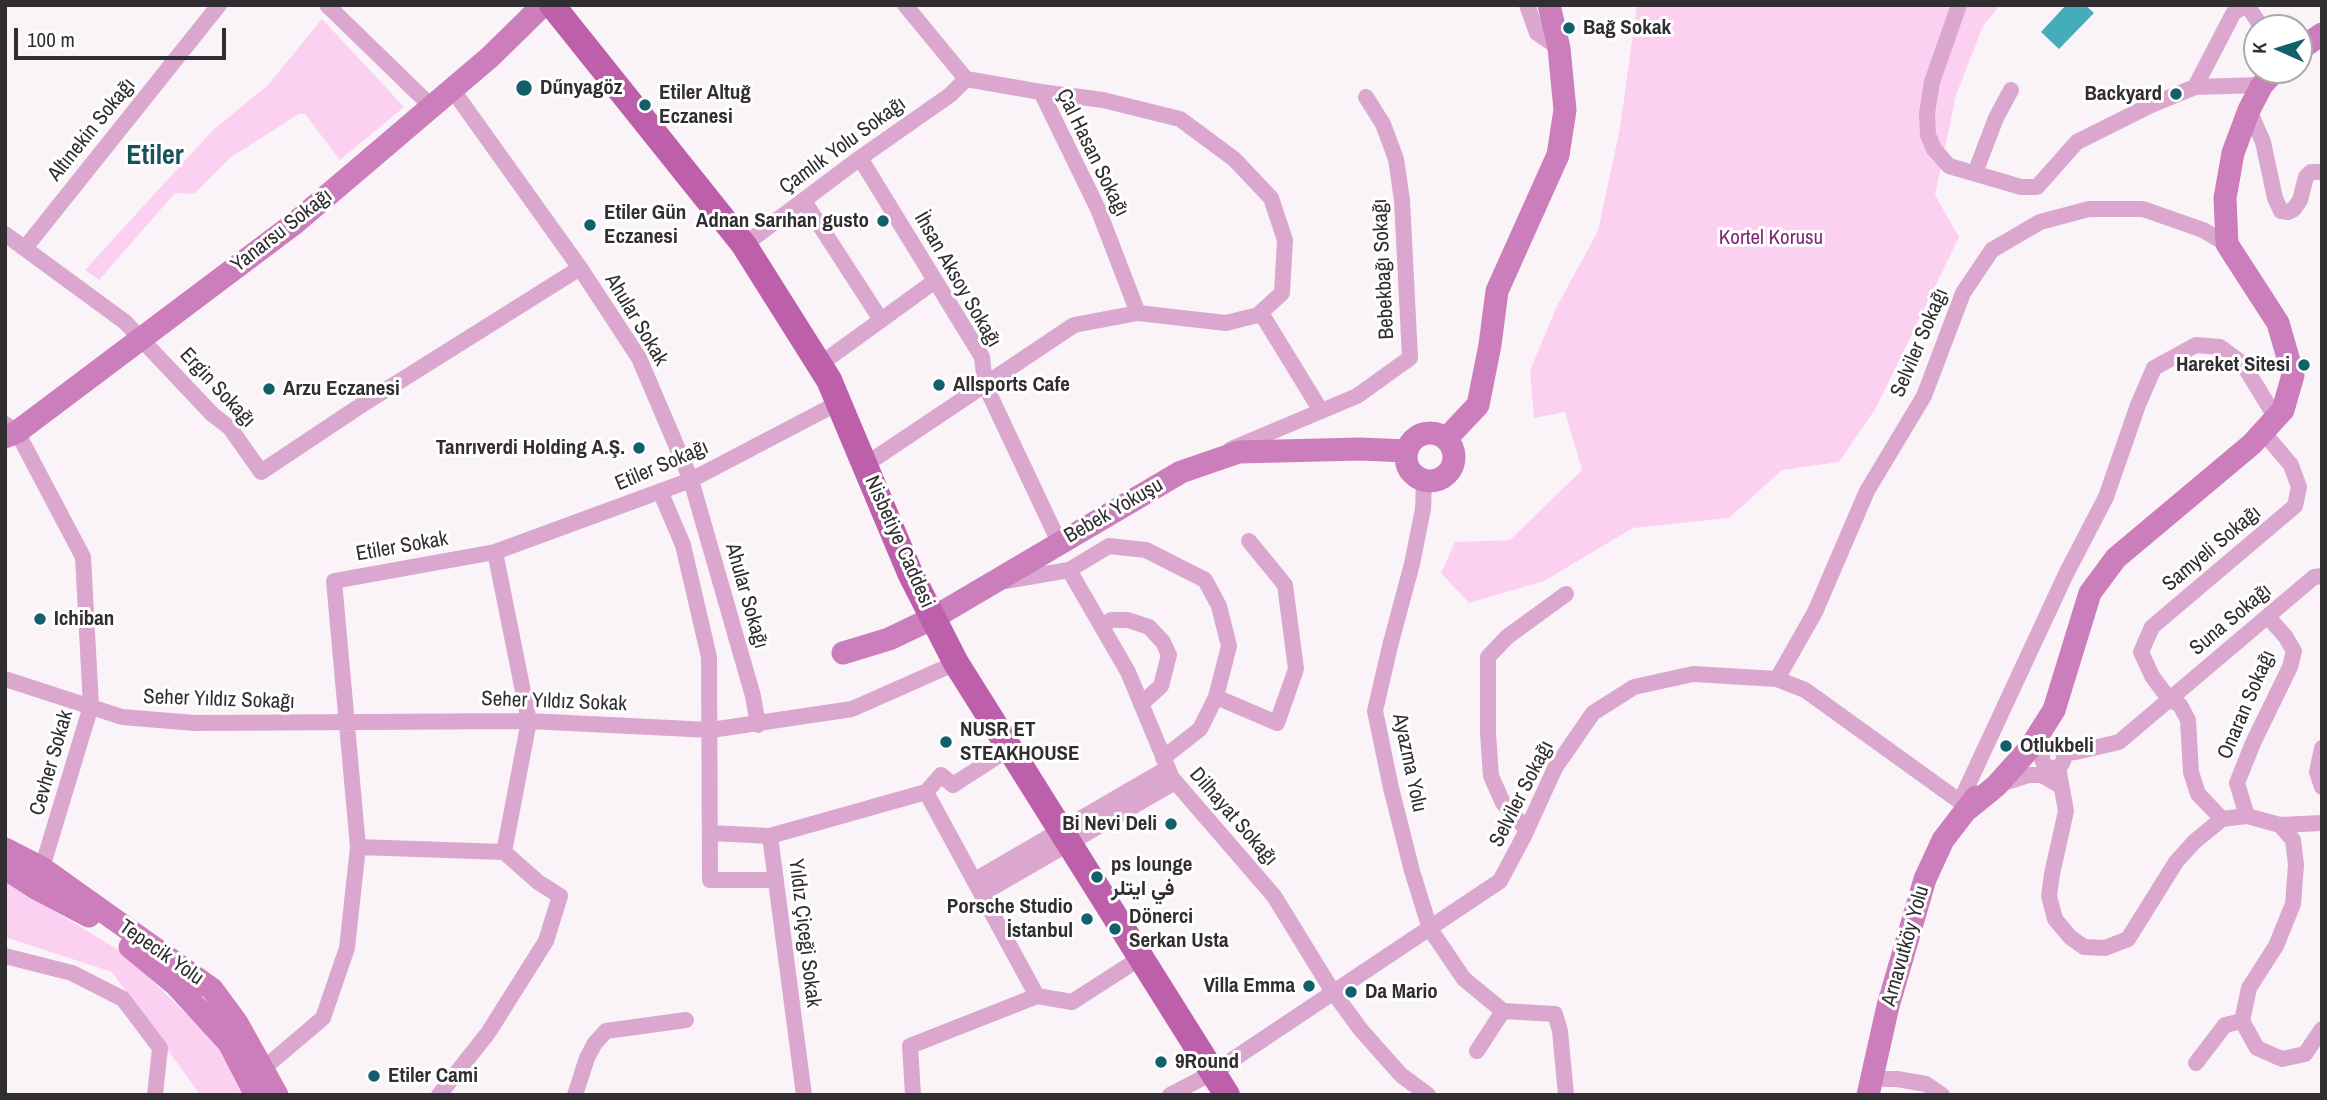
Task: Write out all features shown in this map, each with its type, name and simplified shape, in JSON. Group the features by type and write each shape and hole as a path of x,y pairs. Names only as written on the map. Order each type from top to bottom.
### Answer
{"main road":[{"name":"Nisbetiye Caddesi","path":"552,5 744,245 820,366 910,573 956,663 1227,1095"}],"street":[{"name":"Altınekin Sokağı","path":"25,248 219,5"},
{"path":"327,5 432,107"},
{"name":"Yanarsu Sokağı","path":"9,431 142,338 295,223 490,57 543,5"},
{"path":"905,5 966,79"},
{"path":"1527,5 1537,33 1559,48"},
{"path":"1446,439 1478,405 1497,291 1558,155 1565,110 1559,48 1549,5"},
{"path":"1959,5 1932,82 1927,113 1928,135 1934,149 1949,166 2021,187 2037,187 2077,142 2151,105 2195,87 2243,81"},
{"path":"2195,87 2234,12 2248,5"},
{"name":"Çamlık Yolu Sokağı","path":"744,245 950,95 966,79"},
{"name":"Çal Hasan Sokağı","path":"966,79 1041,92 1098,209 1138,313"},
{"path":"1964,805 1996,786 2044,750 2090,593 2116,558 2252,444 2283,410 2293,375 2278,323 2227,244 2225,198 2232,153 2249,110 2265,84"},
{"name":"Ahular Sokak","path":"452,89 580,268 639,358 691,480"},
{"path":"1975,173 1996,118 2011,90"},
{"path":"865,465 1074,325 1138,313 1226,323 1261,313 1282,293 1285,240 1271,198 1234,159 1180,119 1103,100 1041,92"},
{"name":"Bebekbağı Sokağı","path":"1181,472 1268,432 1357,396 1410,358 1402,200 1396,159 1383,124 1366,97"},
{"path":"2249,110 2263,142 2275,198 2281,211 2288,212 2300,200 2306,177 2317,170 2322,172"},
{"name":"İhsan Aksoy Sokağı","path":"860,158 982,357 985,385 1059,542"},
{"path":"804,201 881,320"},
{"name":"Selviler Sokağı","path":"1777,680 1815,612 1867,491 1924,396 1963,293 1992,250 2040,222 2089,209 2143,209 2203,230 2227,244"},
{"name":"Ergin Sokağı","path":"5,234 125,322 212,414 230,428 261,472 357,408 580,268"},
{"path":"820,366 935,281"},
{"path":"1261,313 1321,411"},
{"path":"1964,805 2066,574 2106,497 2154,368 2196,345 2220,347 2243,364 2269,425"},
{"name":"Etiler Sokağı","path":"495,552 691,480 838,403"},
{"name":"Samyeli Sokağı","path":"2169,699 2152,676 2141,652 2152,627 2295,506 2299,487 2291,465 2269,425"},
{"name":"Cevher Sokak","path":"9,431 83,557 91,706 38,878"},
{"path":"1430,433 1446,439 1454,453 1450,471 1436,481 1424,481 1410,470 1406,459 1407,451 1414,439 1430,433"},
{"name":"Bebek Yokuşu","path":"843,653 889,639 933,618 1181,472 1239,452 1360,449 1407,451"},
{"name":"Ahular Sokağı","path":"691,480 753,696 758,724"},
{"name":"Ayazma Yolu","path":"1424,481 1423,509 1412,565 1376,711 1397,812 1430,929 1464,979 1503,1011"},
{"path":"660,491 683,545 709,657 710,880 776,880"},
{"path":"1216,696 1277,723 1296,670 1285,585 1249,541"},
{"path":"979,887 1169,772 1200,729 1216,696 1229,646 1219,606 1205,580 1146,550 1109,546 1069,570 990,583"},
{"path":"495,552 529,721 504,852"},
{"name":"Etiler Sokak","path":"348,724 334,581 495,552"},
{"name":"Dilhayat Sokağı","path":"1069,570 1128,672 1169,772 1238,857 1274,895 1333,992 1361,1030 1401,1075 1428,1095"},
{"name":"Suna Sokağı","path":"2044,750 2076,752 2119,742 2314,577 2322,576"},
{"path":"1527,830 1503,803 1491,776 1488,657 1507,637 1566,594"},
{"name":"Onaran Sokağı","path":"2247,816 2237,783 2290,667 2294,651 2268,617"},
{"path":"1102,627 1111,620 1128,620 1150,627 1163,642 1169,655 1161,686 1141,704"},
{"path":"758,724 852,709 956,663"},
{"name":"Selviler Sokağı","path":"1170,1095 1214,1072 1500,881 1555,768 1593,713 1634,687 1693,674 1777,680 1805,690 1964,805"},
{"path":"5,679 91,706"},
{"path":"2169,699 2180,705 2188,720 2191,772 2197,794 2222,819"},
{"name":"Seher Yıldız Sokağı","path":"91,706 122,717 195,723 348,724"},
{"name":"Seher Yıldız Sokak","path":"348,724 432,720 529,721 711,730 758,724"},
{"path":"256,1081 323,1018 347,948 358,847 348,724"},
{"path":"770,836 926,792 941,775 953,785 1010,748"},
{"path":"2322,748 2317,772 2322,788"},
{"path":"1964,805 2044,750"},
{"path":"2044,750 2061,786 2066,811 2049,896 2054,919 2070,937 2084,947 2105,948 2128,939 2176,862 2194,842 2222,819 2247,816 2280,825 2322,824"},
{"path":"1996,786 2029,775 2042,775 2061,786"},
{"path":"926,792 1037,996"},
{"name":"Arnavutköy Yolu","path":"1870,1087 1888,1006 1925,879 1942,840 1964,805"},
{"path":"2280,825 2293,840 2297,865 2294,904 2276,946 2249,988 2242,1021 2257,1048 2282,1059 2305,1054 2322,1030"},
{"name":"Yıldız Çiçeği Sokak","path":"710,833 770,836 804,1095"},
{"path":"358,847 504,852 538,883 560,896 546,941 488,1033 439,1095"},
{"name":"Tepecik Yolu","path":"5,849 38,878 96,920 176,985 229,1044 256,1081 278,1095"},
{"name":"Tepecik Yolu","path":"5,869 38,878"},
{"path":"5,956 72,973 123,999 160,1048 155,1095"},
{"path":"913,1095 910,1046 1037,996 1072,1002 1142,957"},
{"path":"1477,1051 1503,1011 1555,1014 1560,1031 1566,1095"},
{"path":"575,1095 587,1058 606,1031 686,1020"},
{"path":"2196,1063 2225,1025 2242,1021"},
{"path":"1870,1087 1897,1079 1926,1084 1942,1095"}],"green space":[{"name":"Kortel Korusu","path":"1637,5 2000,5 1983,26 1956,95 1935,195 1959,237 1876,408 1839,462 1782,470 1729,518 1633,528 1544,581 1469,603 1441,573 1455,542 1510,540 1582,470 1565,412 1534,418 1530,371 1556,308 1598,231 1620,128"},
{"path":"322,19 404,107 340,160 305,114 299,114 231,157 194,194 175,193 99,280 85,270 212,131 268,85"},
{"path":"5,881 125,954 221,1048 244,1095 200,1095 112,972 5,937"}],"water":[{"path":"2066,5 2085,5 2094,13 2059,49 2041,32"}],"place":[{"name":"Bağ Sokak","path":"1569,28"},
{"name":"Dűnyagöz","path":"524,88"},
{"name":"Backyard","path":"2176,94"},
{"name":"Etiler Altuğ Eczanesi","path":"645,105"},
{"name":"Adnan Sarıhan gusto","path":"883,221"},
{"name":"Etiler Gün Eczanesi","path":"590,225"},
{"name":"Hareket Sitesi","path":"2304,365"},
{"name":"Allsports Cafe","path":"939,385"},
{"name":"Arzu Eczanesi","path":"269,389"},
{"name":"Tanrıverdi Holding A.Ş.","path":"639,448"},
{"name":"Ichiban","path":"40,619"},
{"name":"NUSR ET STEAKHOUSE","path":"946,742"},
{"name":"Otlukbeli","path":"2006,746"},
{"name":"Bi Nevi Deli","path":"1171,824"},
{"name":"ps lounge في ايتلر","path":"1097,877"},
{"name":"Porsche Studio İstanbul","path":"1087,919"},
{"name":"Dönerci Serkan Usta","path":"1115,929"},
{"name":"Villa Emma","path":"1309,986"},
{"name":"Da Mario","path":"1351,992"},
{"name":"9Round","path":"1161,1062"},
{"name":"Etiler Cami","path":"374,1076"}],"district":[{"name":"Etiler","path":"155,156"}]}
